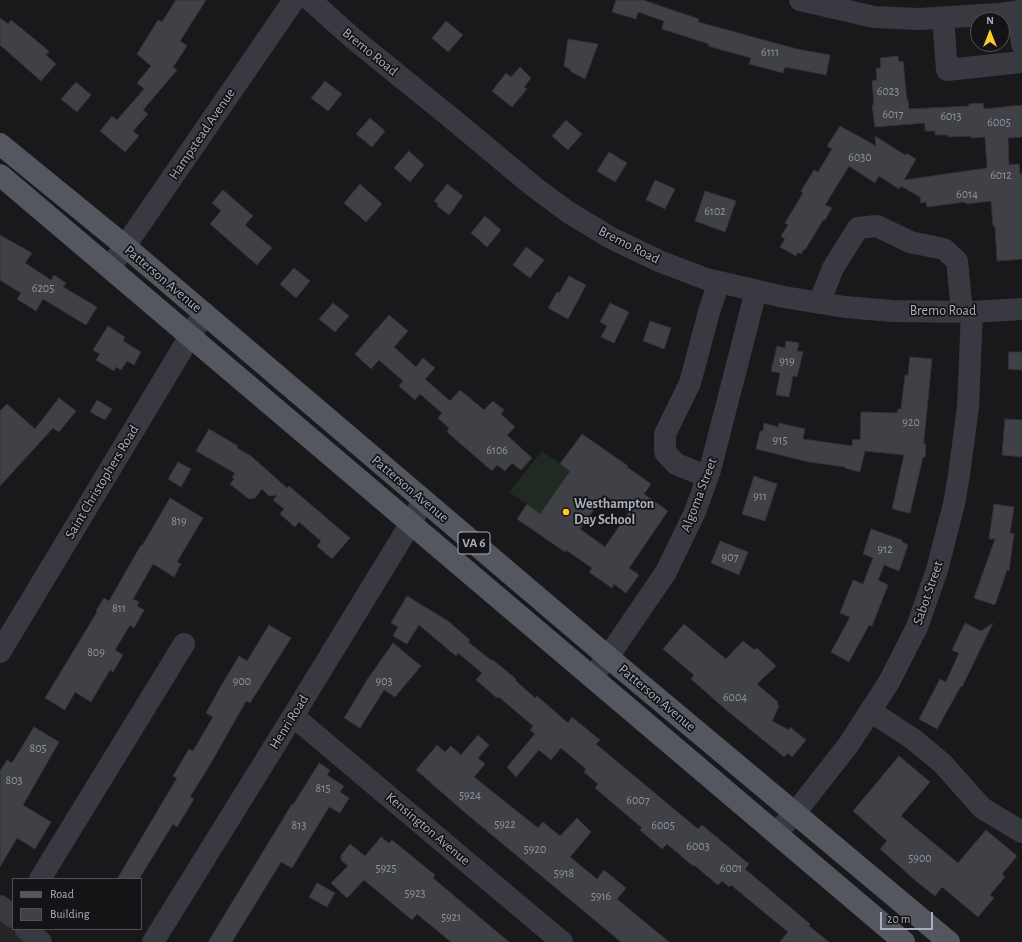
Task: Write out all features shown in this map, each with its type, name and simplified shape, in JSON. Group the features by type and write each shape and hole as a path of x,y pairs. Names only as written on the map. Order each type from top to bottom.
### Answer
{"main road":[{"name":"Patterson Avenue","path":"0,144 125,246 608,657 949,942"},
{"name":"Patterson Avenue","path":"0,174 904,942"}],"street":[{"name":"Hampstead Avenue","path":"110,268 294,0"},
{"name":"Bremo Road","path":"310,0 355,40 533,186 568,212 611,238 658,261 706,279 784,297 845,307 893,311 967,312 1022,309"},
{"path":"800,0 874,16 919,19 999,14 1020,11 1022,44"},
{"path":"943,18 947,70 1022,62"},
{"name":"Sabot Street","path":"776,833 794,813 849,744 890,682 917,627 937,570 954,504 968,407 967,312 957,261 944,249 910,242 877,226 858,228 833,268 819,303"},
{"path":"708,477 676,464 665,452 665,434 690,383 709,312 719,282"},
{"name":"Algoma Street","path":"592,677 608,657 666,572 695,512 708,477 756,291"},
{"name":"Saint Christophers Road","path":"0,652 204,313"},
{"name":"Henri Road","path":"153,942 411,523 423,500"},
{"path":"41,878 184,644"},
{"path":"870,711 913,739 943,764 982,808 1022,832"},
{"name":"Kensington Avenue","path":"293,716 562,942"},
{"path":"0,906 12,916"},
{"path":"27,930 41,942"}],"shaded area":[{"path":"542,451 570,471 540,514 509,492"},
{"path":"0,917 12,928 12,930 14,930 29,942 0,942"}],"building":[{"path":"176,0 206,0 180,41 187,46 173,67 177,70 143,110 148,114 133,131 139,136 125,152 100,131 112,116 117,120 144,89 137,83 151,66 137,54 158,20 162,22"},
{"path":"616,0 643,0 699,19 698,22 797,49 830,55 826,75 785,67 783,73 749,64 751,58 708,46 709,44 662,29 664,21 638,12 636,19 612,12"},
{"path":"0,18 8,24 11,20 49,51 46,55 56,64 41,81 0,45"},
{"path":"446,21 463,35 448,52 432,38"},
{"path":"568,39 598,44 585,79 564,66"},
{"path":"898,56 899,62 903,61 909,109 969,106 969,104 983,103 984,109 1022,105 1022,137 1008,138 1009,165 1019,164 1020,174 1022,174 1022,259 997,261 995,226 993,226 991,201 966,204 965,202 927,207 926,202 921,203 920,197 901,186 899,189 879,176 875,183 849,166 825,205 832,208 805,250 804,249 801,254 798,252 796,256 780,247 785,239 781,236 788,225 785,223 803,193 801,191 814,170 818,172 832,149 827,146 840,126 876,146 875,136 905,155 908,154 916,159 904,180 987,168 985,137 971,138 971,136 948,137 948,135 935,135 935,131 925,131 925,123 875,127 872,105 874,105 872,81 877,80 876,68 881,68 880,58"},
{"path":"520,67 531,78 524,87 527,89 512,107 492,91 506,73 511,77"},
{"path":"325,81 342,94 328,111 311,98"},
{"path":"76,82 91,95 77,112 61,99"},
{"path":"370,118 385,131 372,147 356,134"},
{"path":"566,120 582,134 568,150 552,136"},
{"path":"409,151 424,165 410,182 394,168"},
{"path":"609,152 627,163 615,182 597,171"},
{"path":"655,180 675,189 665,209 646,200"},
{"path":"360,184 382,204 366,222 344,203"},
{"path":"447,184 463,196 449,215 437,206 438,204 434,201"},
{"path":"223,190 253,216 245,225 272,248 257,265 210,224 221,211 212,203"},
{"path":"705,191 736,201 725,232 695,221"},
{"path":"485,216 501,230 487,247 471,233"},
{"path":"0,235 32,253 25,263 51,280 54,275 66,283 63,287 97,307 86,325 43,299 36,311 17,299 21,293 0,280"},
{"path":"526,247 544,260 530,278 513,265"},
{"path":"294,268 310,281 296,298 280,284"},
{"path":"569,276 586,285 568,319 548,308 557,292 559,293"},
{"path":"333,303 349,316 335,332 319,319"},
{"path":"610,303 629,312 614,343 601,337 607,326 600,322"},
{"path":"389,315 408,331 394,347 416,367 423,358 435,368 425,379 450,401 460,390 484,410 493,401 504,410 501,414 515,427 507,435 532,458 521,470 512,463 505,471 497,465 492,471 447,432 449,428 438,418 442,413 420,394 415,400 399,386 403,381 379,360 371,369 355,354"},
{"path":"650,321 671,328 664,349 643,341"},
{"path":"108,326 125,337 123,341 141,352 134,365 127,361 121,370 116,367 114,371 96,360 100,354 93,350"},
{"path":"786,341 799,343 797,351 803,352 797,377 793,376 789,397 776,395 780,373 771,371 777,346 785,348"},
{"path":"1009,352 1022,352 1022,370 1008,369"},
{"path":"910,357 932,359 924,440 924,444 926,444 925,457 923,457 910,513 892,509 904,455 865,451 860,472 845,467 809,462 756,449 760,431 763,431 764,423 778,427 779,423 805,429 803,439 852,446 853,439 860,440 861,412 897,413 898,409 901,409 905,375 908,375"},
{"path":"59,398 76,411 59,432 53,428 0,486 0,411 7,404 35,429"},
{"path":"97,400 112,409 105,420 90,412"},
{"path":"1005,419 1022,420 1022,457 1002,455"},
{"path":"209,429 238,446 237,448 251,456 287,488 289,486 350,538 332,559 317,546 321,541 299,522 295,527 280,514 284,509 273,500 277,495 269,496 262,489 255,498 249,499 230,484 234,479 232,477 235,473 196,451"},
{"name":"Westhampton Day School","path":"582,434 651,484 644,494 668,511 629,568 639,575 626,593 614,584 612,588 589,572 592,568 566,550 565,552 517,519 527,504 540,514 570,471 560,464","holes":["604,495 629,512 605,547 580,529"]},
{"path":"178,462 191,469 181,487 168,479"},
{"path":"754,476 777,484 765,521 742,514"},
{"path":"170,498 203,518 177,562 181,564 174,577 153,564 133,599 139,602 137,606 144,610 134,628 130,625 115,650 123,655 113,672 110,670 91,702 75,692 65,710 45,698 104,598 109,601"},
{"path":"994,504 1014,507 1010,533 1014,534 1009,571 1007,570 995,605 974,598 995,539 989,539"},
{"path":"871,529 902,540 902,542 908,545 899,571 884,565 878,580 888,585 872,626 869,625 849,662 831,652 850,617 840,613 853,580 863,584 873,558 863,554"},
{"path":"720,541 748,552 739,575 711,563"},
{"path":"407,596 448,621 470,640 468,642 492,661 493,660 516,679 515,680 535,698 537,696 568,723 572,717 600,740 596,744 698,829 702,825 749,864 745,869 829,942 780,942 788,932 731,885 729,887 722,881 718,885 667,844 662,849 640,830 642,828 595,788 598,784 584,772 586,769 561,748 551,760 539,750 516,777 507,767 535,734 530,730 533,726 499,697 497,698 476,680 482,673 458,653 456,656 419,625 407,644 393,636 398,627 391,623"},
{"path":"965,623 981,631 993,623 962,687 961,686 937,729 919,719 940,679 946,682 959,653 952,650"},
{"path":"684,624 726,659 743,641 754,650 757,648 776,666 757,684 778,702 777,704 779,706 772,721 789,730 790,727 806,740 792,757 788,753 784,757 724,708 691,679 694,675 663,649"},
{"path":"269,625 291,638 250,703 246,701 190,797 194,799 177,827 173,824 140,878 118,878 177,778 173,776 189,749 193,751 213,717 206,713 221,686 239,656 247,661"},
{"path":"393,643 421,666 395,697 384,690 360,728 344,718 367,680"},
{"path":"34,727 59,742 23,805 51,822 35,849 17,838 0,867 0,771 7,760 12,763"},
{"path":"478,735 489,745 478,758 485,764 474,777 538,828 543,822 560,836 577,818 591,832 570,857 597,879 604,870 626,888 617,899 669,942 621,942 416,770 437,745 445,752 451,746 461,755"},
{"path":"899,756 930,782 901,816 958,863 986,830 1017,856 1002,874 1005,877 990,895 994,898 978,917 942,887 935,896 916,881 880,849 887,841 853,811"},
{"path":"319,763 330,770 327,775 344,786 340,792 349,798 340,813 329,807 292,868 281,862 232,942 208,942 292,804 293,805"},
{"path":"381,837 389,843 392,840 435,875 433,878 509,942 451,942 417,914 412,920 364,880 347,898 331,883 348,866 341,860 341,855 350,844 365,856"},
{"path":"317,883 335,893 327,907 309,897"}],"place":[{"name":"Westhampton Day School","path":"566,512"}]}
